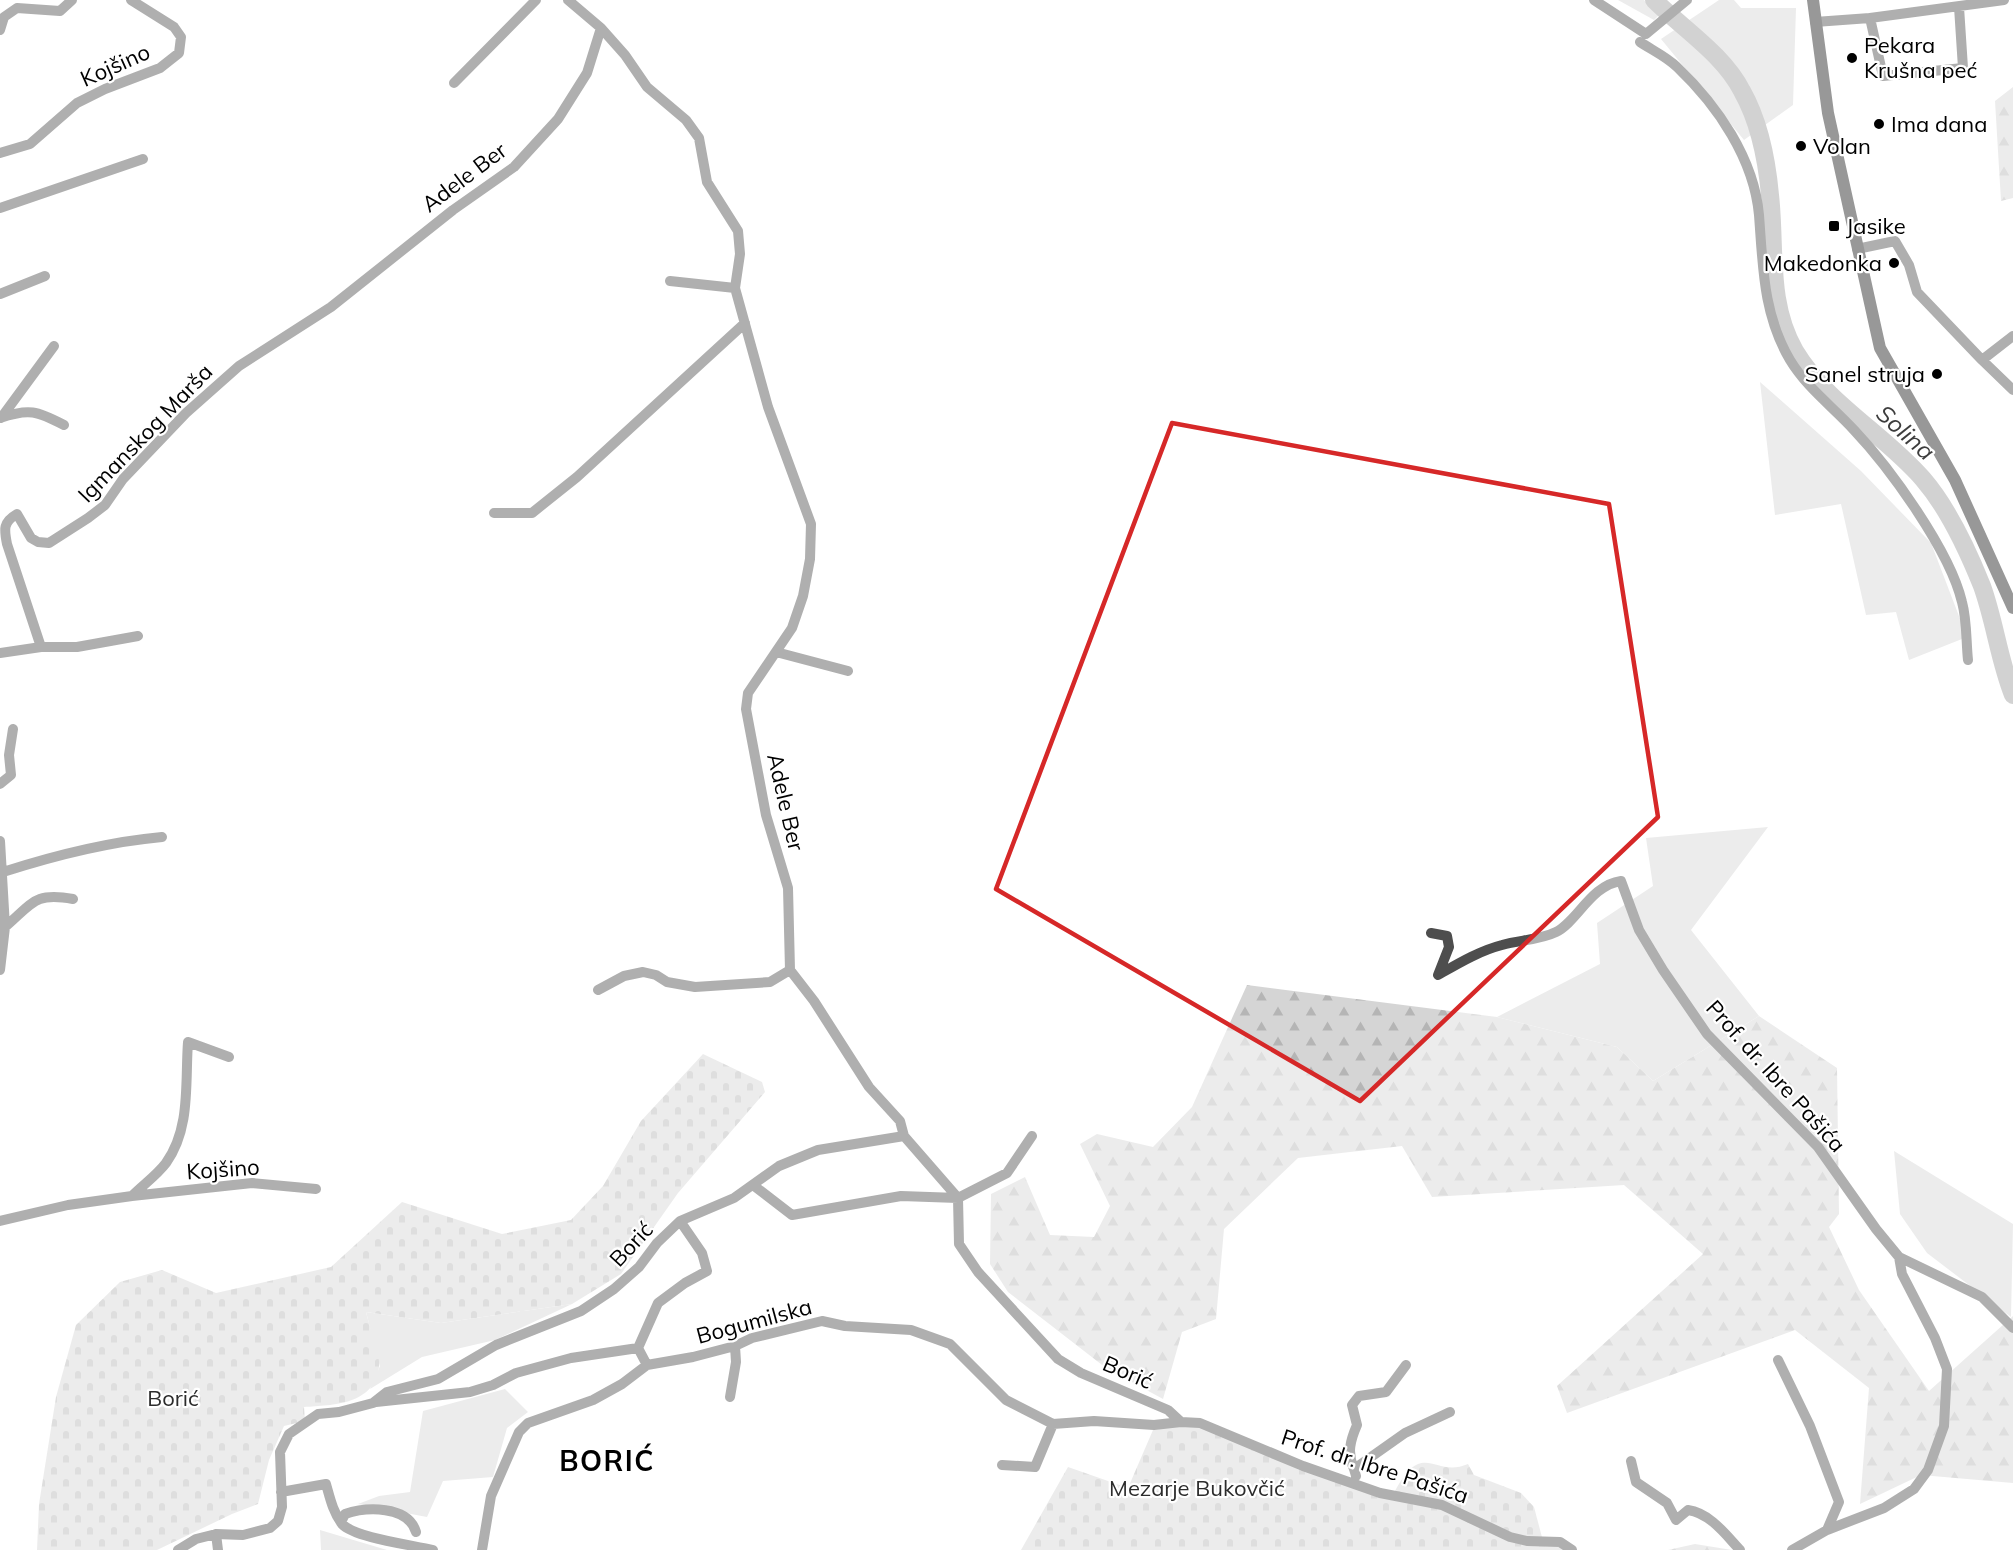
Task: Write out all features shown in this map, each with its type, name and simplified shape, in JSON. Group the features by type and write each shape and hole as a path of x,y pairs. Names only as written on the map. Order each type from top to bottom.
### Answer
{"main road":[{"path":"1813,0 1828,113 1880,348 1955,480 2013,608"}],"street":[{"path":"0,30 4,16 17,8 60,11 72,0"},
{"name":"Kojšino","path":"0,153 30,144 77,103 105,89 160,68 179,53 181,38 174,27 131,0"},
{"path":"454,83 537,0"},
{"name":"Adele Ber","path":"568,0 601,28 625,55 647,87 686,120 699,138 707,182 738,231 740,254 735,288 768,407 811,524 810,559 803,596 792,628 748,693 746,709 766,815 788,888 790,970"},
{"path":"1594,0 1646,34 1703,95 1745,157 1758,213 1761,265 1766,299 1774,325 1791,361 1817,395 1855,430 1888,472 1933,537 1952,570 1963,603 1968,660"},
{"path":"1815,22 1870,18 1935,5 1959,7 2004,0"},
{"path":"1646,34 1685,1"},
{"path":"1870,18 1883,76 1963,68 1959,7"},
{"name":"Adele Ber","path":"366,279 453,210 514,167 558,119 587,73 601,28"},
{"path":"0,208 143,159"},
{"path":"1857,249 1895,242 1909,265 1917,292 2013,390"},
{"path":"0,294 45,276"},
{"name":"Igmanskog Marša","path":"41,647 7,544 4,528 8,519 17,514 31,537 38,542 49,543 88,518 105,505 123,479 186,413 239,366 331,307 366,279"},
{"path":"670,281 735,288"},
{"path":"494,513 532,513 578,477 745,323"},
{"path":"1982,360 2013,336"},
{"path":"0,418 54,346"},
{"path":"0,418 22,411 39,413 64,425"},
{"path":"0,653 41,647 77,647 138,636"},
{"path":"776,652 848,671"},
{"path":"0,784 11,775 9,755 13,729"},
{"path":"3,872 118,841 162,837"},
{"path":"0,841 5,927 0,970"},
{"name":"Prof. dr. Ibre Pašića","path":"1431,933 1447,936 1449,947 1438,975 1470,957 1501,945 1558,932 1585,902 1610,883 1621,881 1639,930 1663,970 1707,1034 1818,1147 1876,1229 1899,1257 1982,1297 2013,1328"},
{"path":"5,927 40,897 53,895 73,898"},
{"path":"598,990 624,976 643,972 656,975 667,982 695,987 770,981 790,970 814,1001 869,1087 900,1121 904,1136 958,1198"},
{"name":"Kojšino","path":"132,1196 165,1164 176,1146 188,1101 188,1042 229,1058"},
{"name":"Borić","path":"178,1550 196,1539 216,1534 243,1535 270,1528 278,1521 282,1507 280,1452 289,1434 318,1414 339,1412 373,1403 387,1392 438,1379 496,1345 581,1311 614,1290 639,1267 657,1243 680,1221 734,1198 779,1166 818,1150 904,1136"},
{"path":"753,1185 792,1215 901,1196 958,1198 1007,1173 1032,1136"},
{"name":"Kojšino","path":"0,1221 68,1205 252,1183 316,1189"},
{"name":"Borić","path":"958,1198 959,1244 978,1272 1058,1359 1081,1373 1168,1410 1181,1422"},
{"path":"638,1348 658,1304 685,1283 707,1271 702,1253 680,1221"},
{"name":"Prof. dr. Ibre Pašića","path":"1792,1550 1827,1530 1884,1508 1914,1489 1928,1470 1944,1426 1947,1370 1935,1338 1902,1274 1899,1257"},
{"name":"Bogumilska","path":"482,1550 491,1496 519,1432 528,1423 593,1400 622,1384 647,1365 735,1346 752,1338 822,1321 845,1326 911,1330 950,1344 1006,1400 1053,1424"},
{"path":"730,1397 736,1362 735,1346"},
{"path":"638,1348 647,1365"},
{"path":"373,1403 470,1392 516,1373 571,1358 638,1348"},
{"path":"1778,1360 1810,1426 1823,1466 1839,1503 1827,1530"},
{"path":"1358,1485 1349,1456 1351,1438 1358,1425 1352,1405 1359,1396 1386,1392 1406,1365"},
{"path":"1354,1470 1405,1433 1450,1412"},
{"path":"1002,1465 1035,1467 1053,1424 1094,1421 1154,1425 1181,1422"},
{"name":"Prof. dr. Ibre Pašića","path":"1181,1422 1200,1424 1380,1493 1442,1505 1510,1537 1527,1541 1560,1542 1572,1550"},
{"path":"1630,1461 1636,1482 1667,1503 1676,1520 1688,1510 1696,1511 1716,1524 1740,1550"},
{"path":"281,1492 326,1484 334,1512 356,1533 433,1550"},
{"path":"341,1521 345,1514 368,1508 404,1517 416,1532"},
{"path":"216,1534 219,1550"}],"highlighted area":[{"path":"1172,423 1609,504 1658,817 1360,1101 996,889"}],"green space":[{"path":"1618,0 1644,0 1659,15 1654,20"},
{"path":"1719,0 1734,0 1741,8 1796,8 1793,105 1744,140 1661,39"},
{"path":"2013,87 2013,198 2001,201 1995,101"},
{"path":"1760,382 1861,471 1931,543 1967,637 1909,660 1896,612 1866,615 1841,504 1775,515"},
{"path":"1768,827 1691,930 1759,1016 1653,1081 1617,1047 1497,1017 1600,964 1597,923 1653,886 1646,838"},
{"path":"1247,985 1497,1017 1617,1047 1653,1081 1759,1016 1837,1068 1839,1214 1829,1227 1859,1290 1929,1391 2013,1316 2013,1483 1921,1475 1860,1504 1869,1388 1795,1330 1567,1413 1557,1386 1703,1254 1624,1185 1432,1197 1402,1146 1298,1158 1224,1229 1216,1319 1182,1332 1163,1399 1106,1368 1008,1292 990,1264 991,1194 1025,1177 1050,1235 1094,1237 1110,1206 1080,1144 1097,1134 1153,1147 1192,1107"},
{"name":"Borić","path":"703,1054 762,1082 765,1092 678,1193 621,1274 572,1304 441,1323 366,1312 379,1361 376,1380 361,1396 339,1403 304,1407 305,1421 284,1426 269,1460 258,1504 157,1550 37,1550 39,1504 56,1397 76,1325 120,1282 162,1270 216,1293 331,1267 402,1202 502,1234 571,1220 603,1186 641,1121"},
{"path":"1894,1151 2013,1224 2011,1317 1927,1253 1900,1214"},
{"path":"572,1304 495,1340 422,1357 370,1389 380,1366 366,1312 441,1323"},
{"path":"505,1389 528,1412 507,1428 493,1477 443,1481 427,1517 358,1504 379,1496 410,1492 423,1411"},
{"name":"Mezarje Bukovčić","path":"1200,1423 1393,1495 1403,1477 1412,1467 1421,1463 1446,1467 1468,1464 1474,1475 1521,1493 1534,1507 1543,1541 1567,1550 1021,1550 1068,1467 1128,1488 1153,1430"},
{"path":"320,1530 387,1550 321,1550"},
{"path":"1695,1544 1732,1550 1668,1550"}],"waterway":[{"name":"Solina","path":"1654,0 1724,65 1742,91 1758,128 1767,169 1776,295 1786,333 1808,370 1823,387 1907,462 1941,503 1964,544 1982,586 2013,695"}],"place":[{"name":"Pekara Krušna peć","path":"1852,58"},
{"name":"Ima dana","path":"1879,124"},
{"name":"Volan","path":"1801,146"},
{"name":"Jasike","path":"1834,226"},
{"name":"Makedonka","path":"1894,263"},
{"name":"Sanel struja","path":"1937,374"}],"district":[{"name":"BORIĆ","path":"607,1460"}]}
